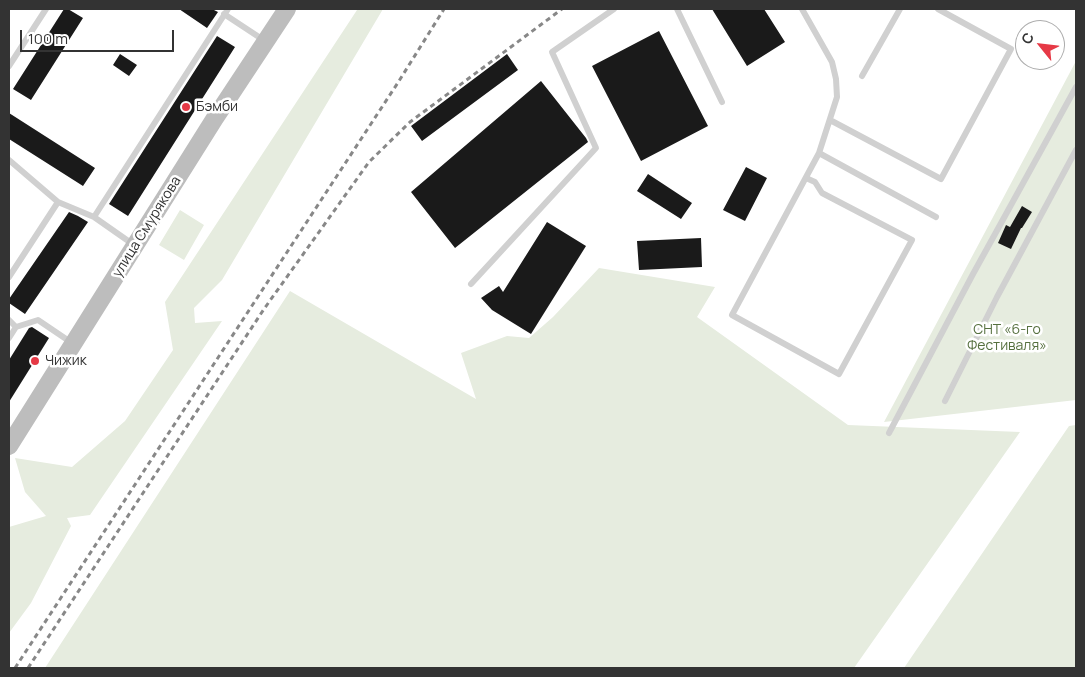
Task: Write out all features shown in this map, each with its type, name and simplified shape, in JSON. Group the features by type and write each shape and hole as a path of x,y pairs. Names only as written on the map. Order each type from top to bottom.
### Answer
{"street":[{"name":"улица Смурякова","path":"9,446 286,9"}],"lane":[{"path":"9,66 46,9"},
{"path":"471,284 596,148 552,52 614,9"},
{"path":"677,9 722,102"},
{"path":"802,9 832,62 836,79 837,97 819,153 732,315 839,374 912,240 822,192 815,182 806,178"},
{"path":"862,76 900,9"},
{"path":"830,120 941,179 1011,49 938,9"},
{"path":"94,217 226,12 266,41"},
{"path":"889,434 973,274 1076,88"},
{"path":"946,400 997,298 1076,150"},
{"path":"819,153 936,217"},
{"path":"9,160 58,202 94,217 135,246"},
{"path":"9,277 58,202"},
{"path":"9,320 16,327"},
{"path":"9,338 16,327 38,320 74,344"}],"green space":[{"path":"383,9 222,280 194,308 195,323 222,321 90,515 67,518 71,526 31,603 9,633 9,527 46,516 25,492 15,458 72,467 125,421 173,350 165,302 357,10"},
{"name":"СНТ «6-го Фестиваля»","path":"1076,61 1076,400 884,422"},
{"path":"180,210 204,225 184,260 159,245"},
{"path":"599,268 715,287 697,317 848,425 1020,432 854,668 45,668 290,291 476,399 461,353 507,336 529,338 553,317"},
{"path":"1076,425 1076,668 904,668 1069,426"}],"building":[{"path":"64,9 68,9 83,18 31,100 13,89"},
{"path":"179,9 212,9 218,12 207,28"},
{"path":"712,9 764,9 785,42 747,66"},
{"path":"659,31 708,126 641,161 592,66"},
{"path":"217,36 235,47 128,216 109,204"},
{"path":"120,54 137,65 129,76 113,65"},
{"path":"507,54 518,70 422,141 411,126"},
{"path":"541,81 588,142 455,248 411,192"},
{"path":"9,113 95,168 83,186 9,139"},
{"path":"746,167 767,178 745,221 723,210"},
{"path":"648,174 692,203 681,219 637,191"},
{"path":"1022,206 1032,212 1021,228 1011,249 998,243 1006,225 1010,227"},
{"path":"69,212 88,222 25,314 9,303 9,299"},
{"path":"547,222 586,246 531,334 492,310 481,298 499,286 503,292"},
{"path":"701,238 702,267 639,270 637,241"},
{"path":"32,327 49,338 9,402 9,360 29,328"}],"railway":[{"path":"15,668 399,81 444,9"},
{"path":"28,668 264,309 369,162 410,122 562,9"}],"place":[{"name":"Бэмби","path":"186,107"},
{"name":"Чижик","path":"35,361"}]}
